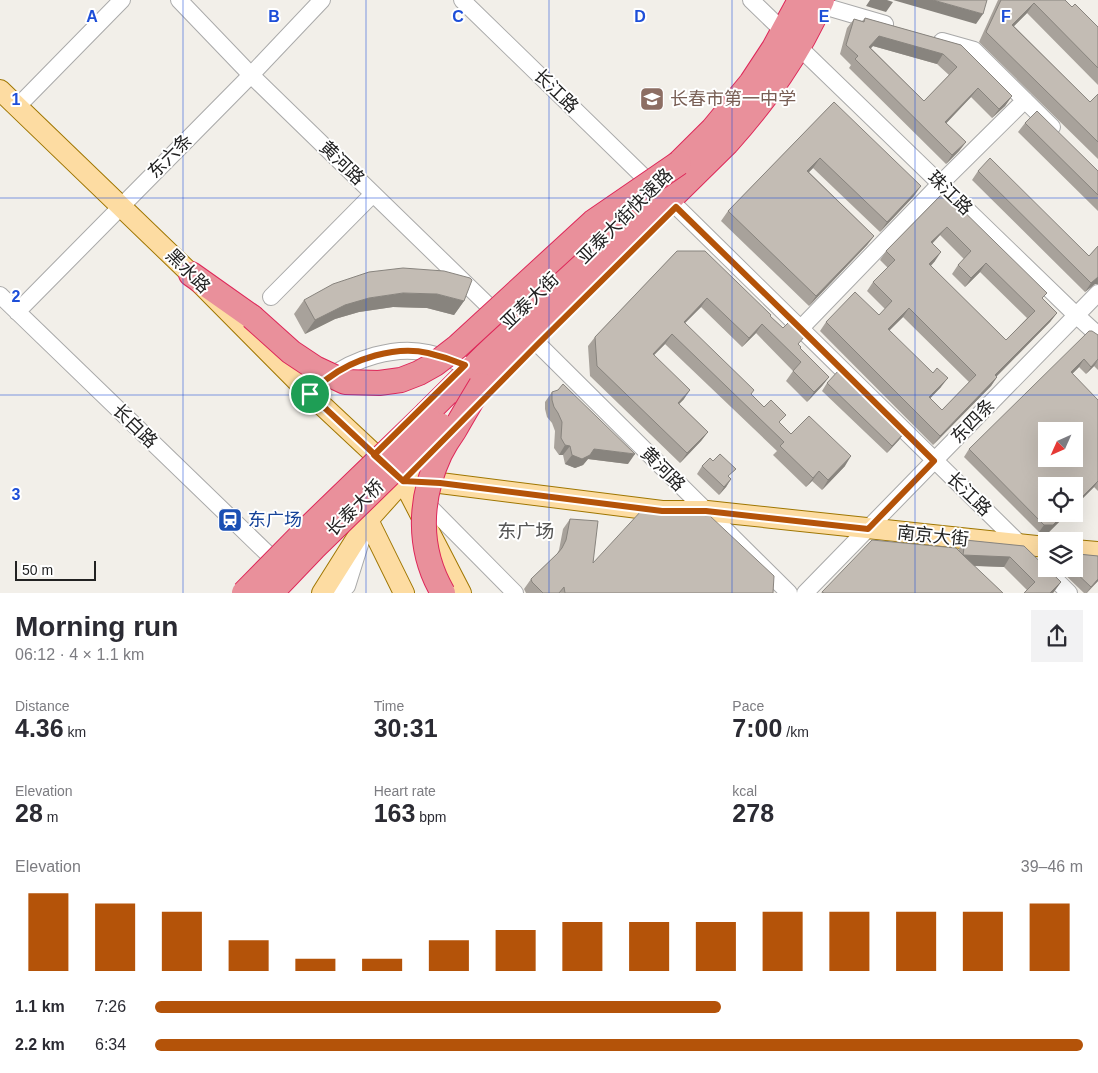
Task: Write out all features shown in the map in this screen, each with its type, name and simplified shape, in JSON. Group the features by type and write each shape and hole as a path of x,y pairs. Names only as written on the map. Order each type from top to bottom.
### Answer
{"highway":[{"name":"亚泰大街快速路","path":"434,419 713,129 751,83 774,48 800,0"},
{"name":"亚泰大街快速路","path":"434,419 481,385 727,143 751,117 791,61 816,14 826,2"},
{"path":"191,274 252,317 291,352 315,368 345,382 379,383 401,380 435,364 457,347 593,222 679,163"},
{"path":"443,593 430,565 426,546 424,512 427,492 441,453 481,385"},
{"name":"长泰大桥","path":"244,593 301,535 434,419"},
{"name":"长泰大桥","path":"271,593 434,419"}],"main road":[{"name":"亚泰大街","path":"253,593 374,455 732,100 763,57 795,0"},
{"name":"亚泰大街","path":"322,593 368,520 403,481 753,127 774,101 803,51 826,2"},
{"name":"黑水路","path":"0,90 191,274 310,394 374,455"},
{"path":"374,455 403,481 461,593"},
{"name":"南京大街","path":"403,481 450,484 662,511 706,511 1038,547"},
{"path":"368,520 404,593"},
{"path":"1083,551 1098,552"}],"street":[{"path":"18,106 122,0"},
{"name":"黄河路","path":"179,0 251,75 507,324"},
{"name":"东六条","path":"17,312 251,75 322,0"},
{"name":"长江路","path":"462,0 650,183"},
{"path":"751,0 780,28"},
{"path":"826,2 900,28"},
{"path":"928,37 974,50 1065,140"},
{"name":"珠江路","path":"803,51 1098,335"},
{"path":"800,328 1025,100"},
{"path":"271,297 373,194"},
{"name":"长江路","path":"676,207 1022,545 1066,592"},
{"name":"东四条","path":"805,593 1098,293"},
{"name":"长白路","path":"0,295 271,557"},
{"name":"黄河路","path":"538,344 789,593"},
{"path":"310,394 326,379 350,365 374,356 399,351 427,352 465,365"},
{"path":"236,593 374,455"},
{"path":"403,481 515,593"},
{"path":"340,593 347,586 368,520"}],"building":[{"path":"933,0 987,0 983,14"},
{"path":"1001,0 1065,0 1072,7 1075,4 1098,27 1098,68 1034,3 1012,25 1090,102 1098,94 1098,142 986,32"},
{"path":"865,18 961,45 1012,96 999,109 978,88 945,122 966,142 952,155 855,59 858,56 846,45 854,19 864,22","holes":["879,36 943,54 957,67 924,101 869,47"]},
{"path":"834,102 921,186 887,222 820,158 807,171 874,236 816,296 728,211"},
{"path":"1037,111 1098,171 1098,195 1025,123"},
{"path":"990,158 1089,256 1098,246 1098,277 1091,283 978,171"},
{"path":"944,192 1047,293 1042,298 1057,313 995,375 997,377 940,436 826,322 855,292 879,315 892,301 873,282 895,260 886,251","holes":["947,227 971,251 958,265 971,278 986,263 1035,311 1006,340 929,264 941,252 931,242","909,308 976,375 942,410 929,397 948,378 937,368 933,373 888,329"]},
{"path":"677,251 705,251 783,328 790,321 805,336 798,344 800,348 829,377 814,392 793,371 801,362 762,324 749,338 707,298 684,322 754,390 751,394 764,407 771,400 786,415 779,422 791,434 809,416 851,456 828,480 819,471 813,478 780,446 784,442 672,334 653,354 690,390 678,403 708,432 687,453 597,366 595,337"},
{"path":"403,268 444,271 472,280 464,301 437,294 403,293 369,298 345,305 315,320 304,300 333,284 369,272"},
{"path":"1089,331 1092,331 1098,335 1098,359 1091,367 1084,359 1071,372 1098,400 1098,481 1083,496 1083,477 1038,477 1038,519 969,449"},
{"path":"839,370 904,433 892,446 827,383"},
{"path":"563,384 635,454 594,449 590,455 582,459 572,455 570,446 565,445 561,438 562,422 552,400 552,392 558,390"},
{"path":"720,454 736,469 728,476 731,479 724,487 702,466 710,458 713,461"},
{"path":"642,510 710,516 774,576 773,593 565,593 564,587 559,593 543,593 532,582 531,579 562,548 566,540 570,519 598,521 593,563"},
{"path":"1041,522 1056,522 1053,525 1044,525"},
{"path":"872,540 956,548 1003,593 822,592"},
{"path":"965,540 1024,546 1038,560 1038,577 1056,577 1061,582 1050,593 1024,593 1035,582 1010,557 963,555"},
{"path":"1083,554 1098,556 1098,579 1091,587 1080,577 1083,577"}],"place":[{"name":"长春市第一中学","path":"652,99"},
{"name":"东广场","path":"230,520"}],"district":[{"name":"东广场","path":"526,531"}],"route":[{"path":"310,394 326,379 350,365 374,356 399,351 427,352 453,360 465,365 374,455 403,481 440,483 662,511 706,511 868,529 934,461 676,207 403,481 374,455 310,394"}]}
